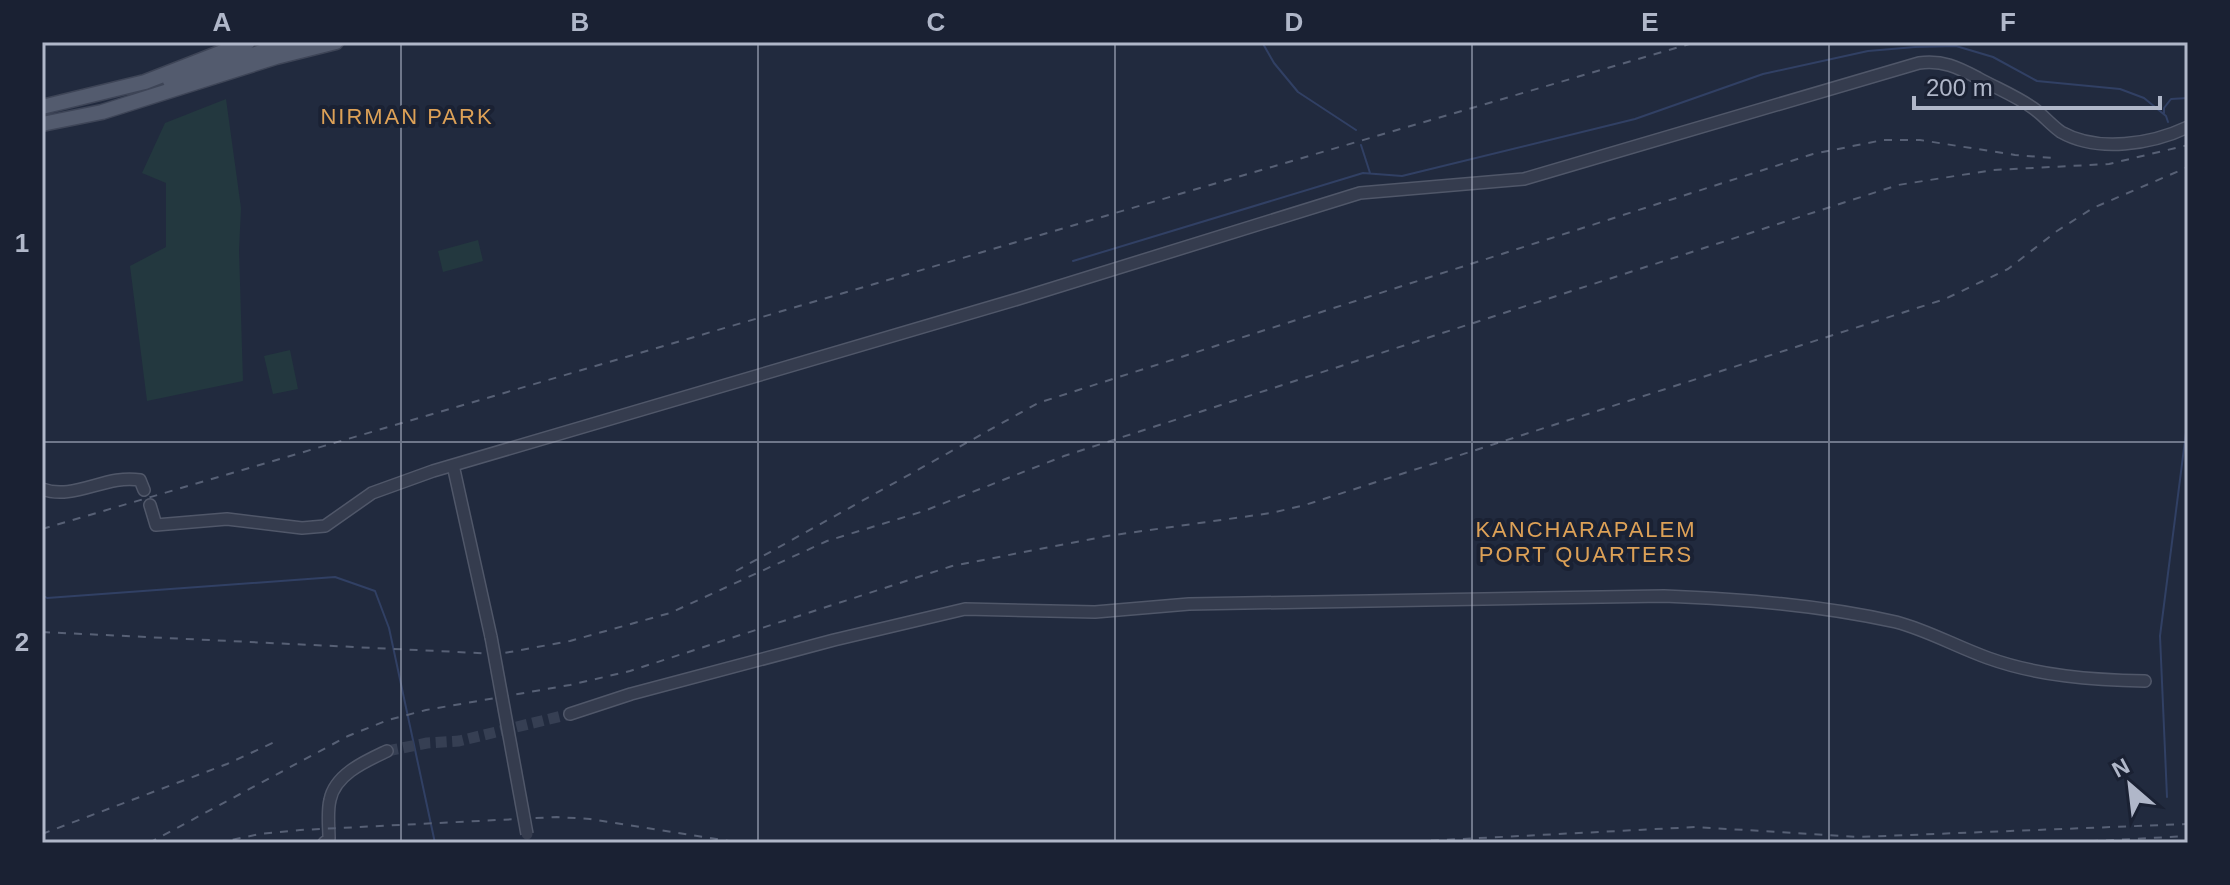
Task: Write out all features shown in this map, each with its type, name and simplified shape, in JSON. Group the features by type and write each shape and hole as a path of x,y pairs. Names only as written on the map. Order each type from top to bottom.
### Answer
{"main road":[{"path":"42,107 145,82 248,42"},
{"path":"42,115 106,101 293,42"},
{"path":"42,124 102,112 276,57 336,42"}],"street":[{"path":"150,505 156,525 227,519 302,528 325,526 372,493 453,465 1018,299 1360,193 1524,179 1919,63 1939,61 1958,67 2023,102 2061,131 2079,139 2122,144 2183,130"},
{"path":"453,465 491,637 528,838"},
{"path":"42,489 57,494 125,477 140,480 144,490"},
{"path":"570,714 618,698 834,640 949,611 976,608 1095,612 1189,604 1664,596 1712,598 1802,606 1899,623 2019,667 2086,679 2145,681"},
{"path":"324,843 329,839 329,805 334,788 349,772 387,751"}],"shaded area":[{"path":"226,99 241,208 239,250 243,381 147,401 130,266 166,247 166,183 142,173 165,123"},
{"path":"478,240 483,261 443,272 438,251"},
{"path":"290,350 298,389 273,394 264,356"}],"waterway":[{"path":"1262,42 1274,63 1298,92 1356,130"},
{"path":"1073,261 1363,173 1402,176 1635,119 1763,74 1868,51 1956,46 1993,57 2037,81 2120,89 2144,98 2166,116 2168,122"},
{"path":"2164,113 2171,99 2188,98"},
{"path":"1361,145 1370,173"},
{"path":"2186,188 2188,196"},
{"path":"2167,797 2160,636 2188,417"},
{"path":"42,595 47,598 335,577 375,591 389,628 435,843"}],"tunnel":[{"path":"387,751 427,743 459,741 570,714"}],"railway":[{"path":"42,529 1696,42"},
{"path":"736,571 1038,403 1813,154 1883,140 1920,140 2054,158"},
{"path":"42,632 499,654 570,641 670,613 827,541 924,511 1064,456 1898,185 1993,170 2109,164 2188,145"},
{"path":"149,843 348,736 388,720 630,671 952,566 1107,536 1271,513 1305,505 1945,299 2008,269 2093,208 2188,167"},
{"path":"42,834 227,764 279,740"},
{"path":"217,843 300,830 557,817 590,819 741,843"},
{"path":"1383,843 1696,827 1858,837 2188,824"},
{"path":"2058,843 2188,836"}],"district":[{"name":"NIRMAN PARK","path":"407,116"},
{"name":"KANCHARAPALEM PORT QUARTERS","path":"1586,542"}]}
